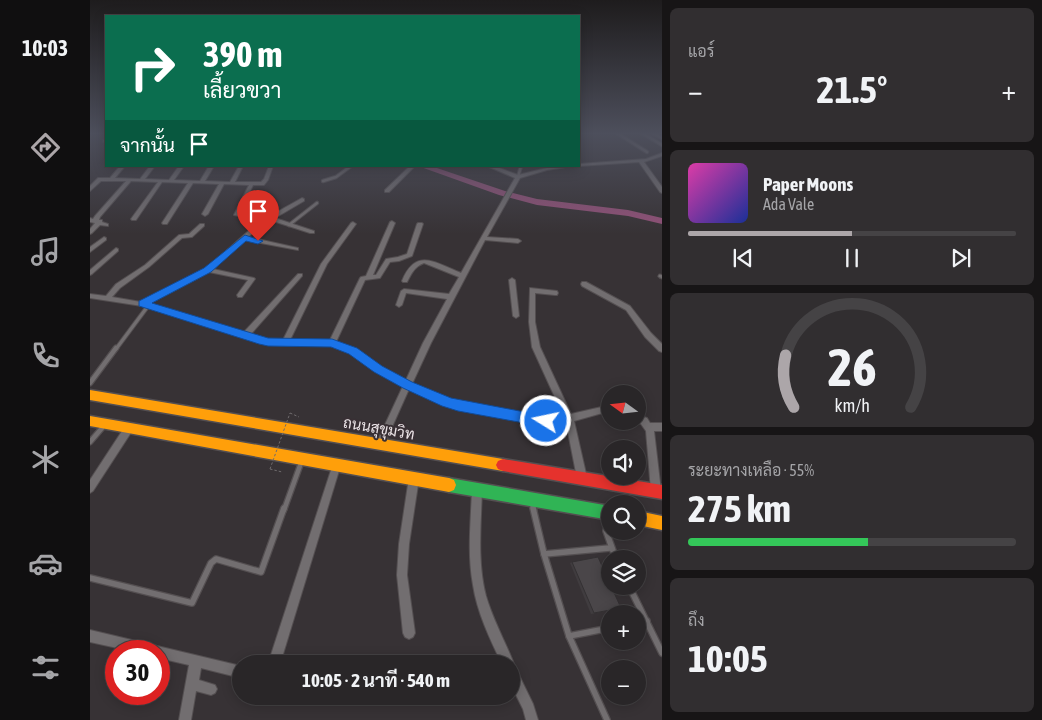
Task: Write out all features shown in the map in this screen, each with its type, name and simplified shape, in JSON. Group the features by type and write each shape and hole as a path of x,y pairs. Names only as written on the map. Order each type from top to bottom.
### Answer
{"highway":[{"name":"ถนนสุขุมวิท","path":"90,395 659,491"},
{"path":"90,421 601,512"},
{"path":"646,520 662,523"}],"street":[{"path":"112,179 122,167"},
{"path":"142,180 152,167"},
{"path":"171,181 181,167"},
{"path":"202,182 211,167"},
{"path":"232,183 240,167"},
{"path":"90,189 100,179 252,184 264,182 271,167"},
{"path":"387,191 410,167"},
{"path":"492,167 518,177 540,170 562,167"},
{"path":"644,167 662,191"},
{"path":"380,444 407,385 452,296 518,177"},
{"path":"90,232 98,223 104,210 130,180"},
{"path":"134,219 161,181"},
{"path":"165,223 192,182"},
{"path":"205,214 222,183"},
{"path":"237,215 252,184"},
{"path":"145,305 208,270 264,220 302,200"},
{"path":"270,218 312,232"},
{"path":"90,220 106,226"},
{"path":"369,277 392,223"},
{"path":"285,342 324,264 353,224"},
{"path":"332,343 363,278 378,277 388,260 410,255 420,224"},
{"path":"107,299 118,286 147,266 181,236 190,236 202,225"},
{"path":"245,238 296,249"},
{"path":"484,238 518,241"},
{"path":"90,250 104,239"},
{"path":"90,273 116,250"},
{"path":"405,281 409,270 416,264 424,262 463,276"},
{"path":"208,270 252,279 240,295"},
{"path":"245,336 300,275"},
{"path":"512,280 516,316"},
{"path":"584,284 628,308 648,336 662,349"},
{"path":"555,293 532,290 533,334 536,348 569,418 582,478"},
{"path":"399,305 404,291 452,296"},
{"path":"90,296 145,305 268,342 332,343 353,351 378,369 407,385 458,406 546,421 601,410"},
{"path":"515,306 532,308"},
{"path":"646,424 650,430 659,491"},
{"path":"648,427 662,427"},
{"path":"90,488 129,428"},
{"path":"277,655 337,464"},
{"path":"409,633 402,575 404,544 414,478"},
{"path":"477,489 476,558 478,584 482,604 504,655"},
{"path":"90,636 107,640"},
{"path":"170,655 232,670"},
{"path":"185,720 196,661"},
{"path":"192,684 211,689"},
{"path":"520,692 532,720"}],"lane":[{"path":"324,180 332,179 350,167"},
{"path":"518,177 521,167"},
{"path":"289,225 317,203"},
{"path":"90,383 145,305"},
{"path":"90,442 105,424"},
{"path":"90,578 192,603 211,563 216,559 262,572 303,458"},
{"path":"531,499 544,554 569,636 607,720"},
{"path":"544,554 610,548 608,540"},
{"path":"634,595 662,653"},
{"path":"569,636 601,630"}],"path":[{"path":"282,472 270,469 290,414 299,417"}],"building":[{"path":"598,557 601,564 601,595 615,595 620,605 601,605 601,612 594,613 572,562"}],"waterway":[{"path":"425,167 502,193 537,202 628,213 662,221"}],"traffic: fast":[{"path":"449,485 601,511"}],"traffic: slow":[{"path":"90,395 503,465"},
{"path":"90,421 449,485"},
{"path":"646,520 662,523"}],"traffic: jam":[{"path":"503,465 662,492"}],"route":[{"path":"258,241 245,238 208,270 142,304 268,342 332,343 353,351 378,369 435,398 458,406 546,421"}]}
